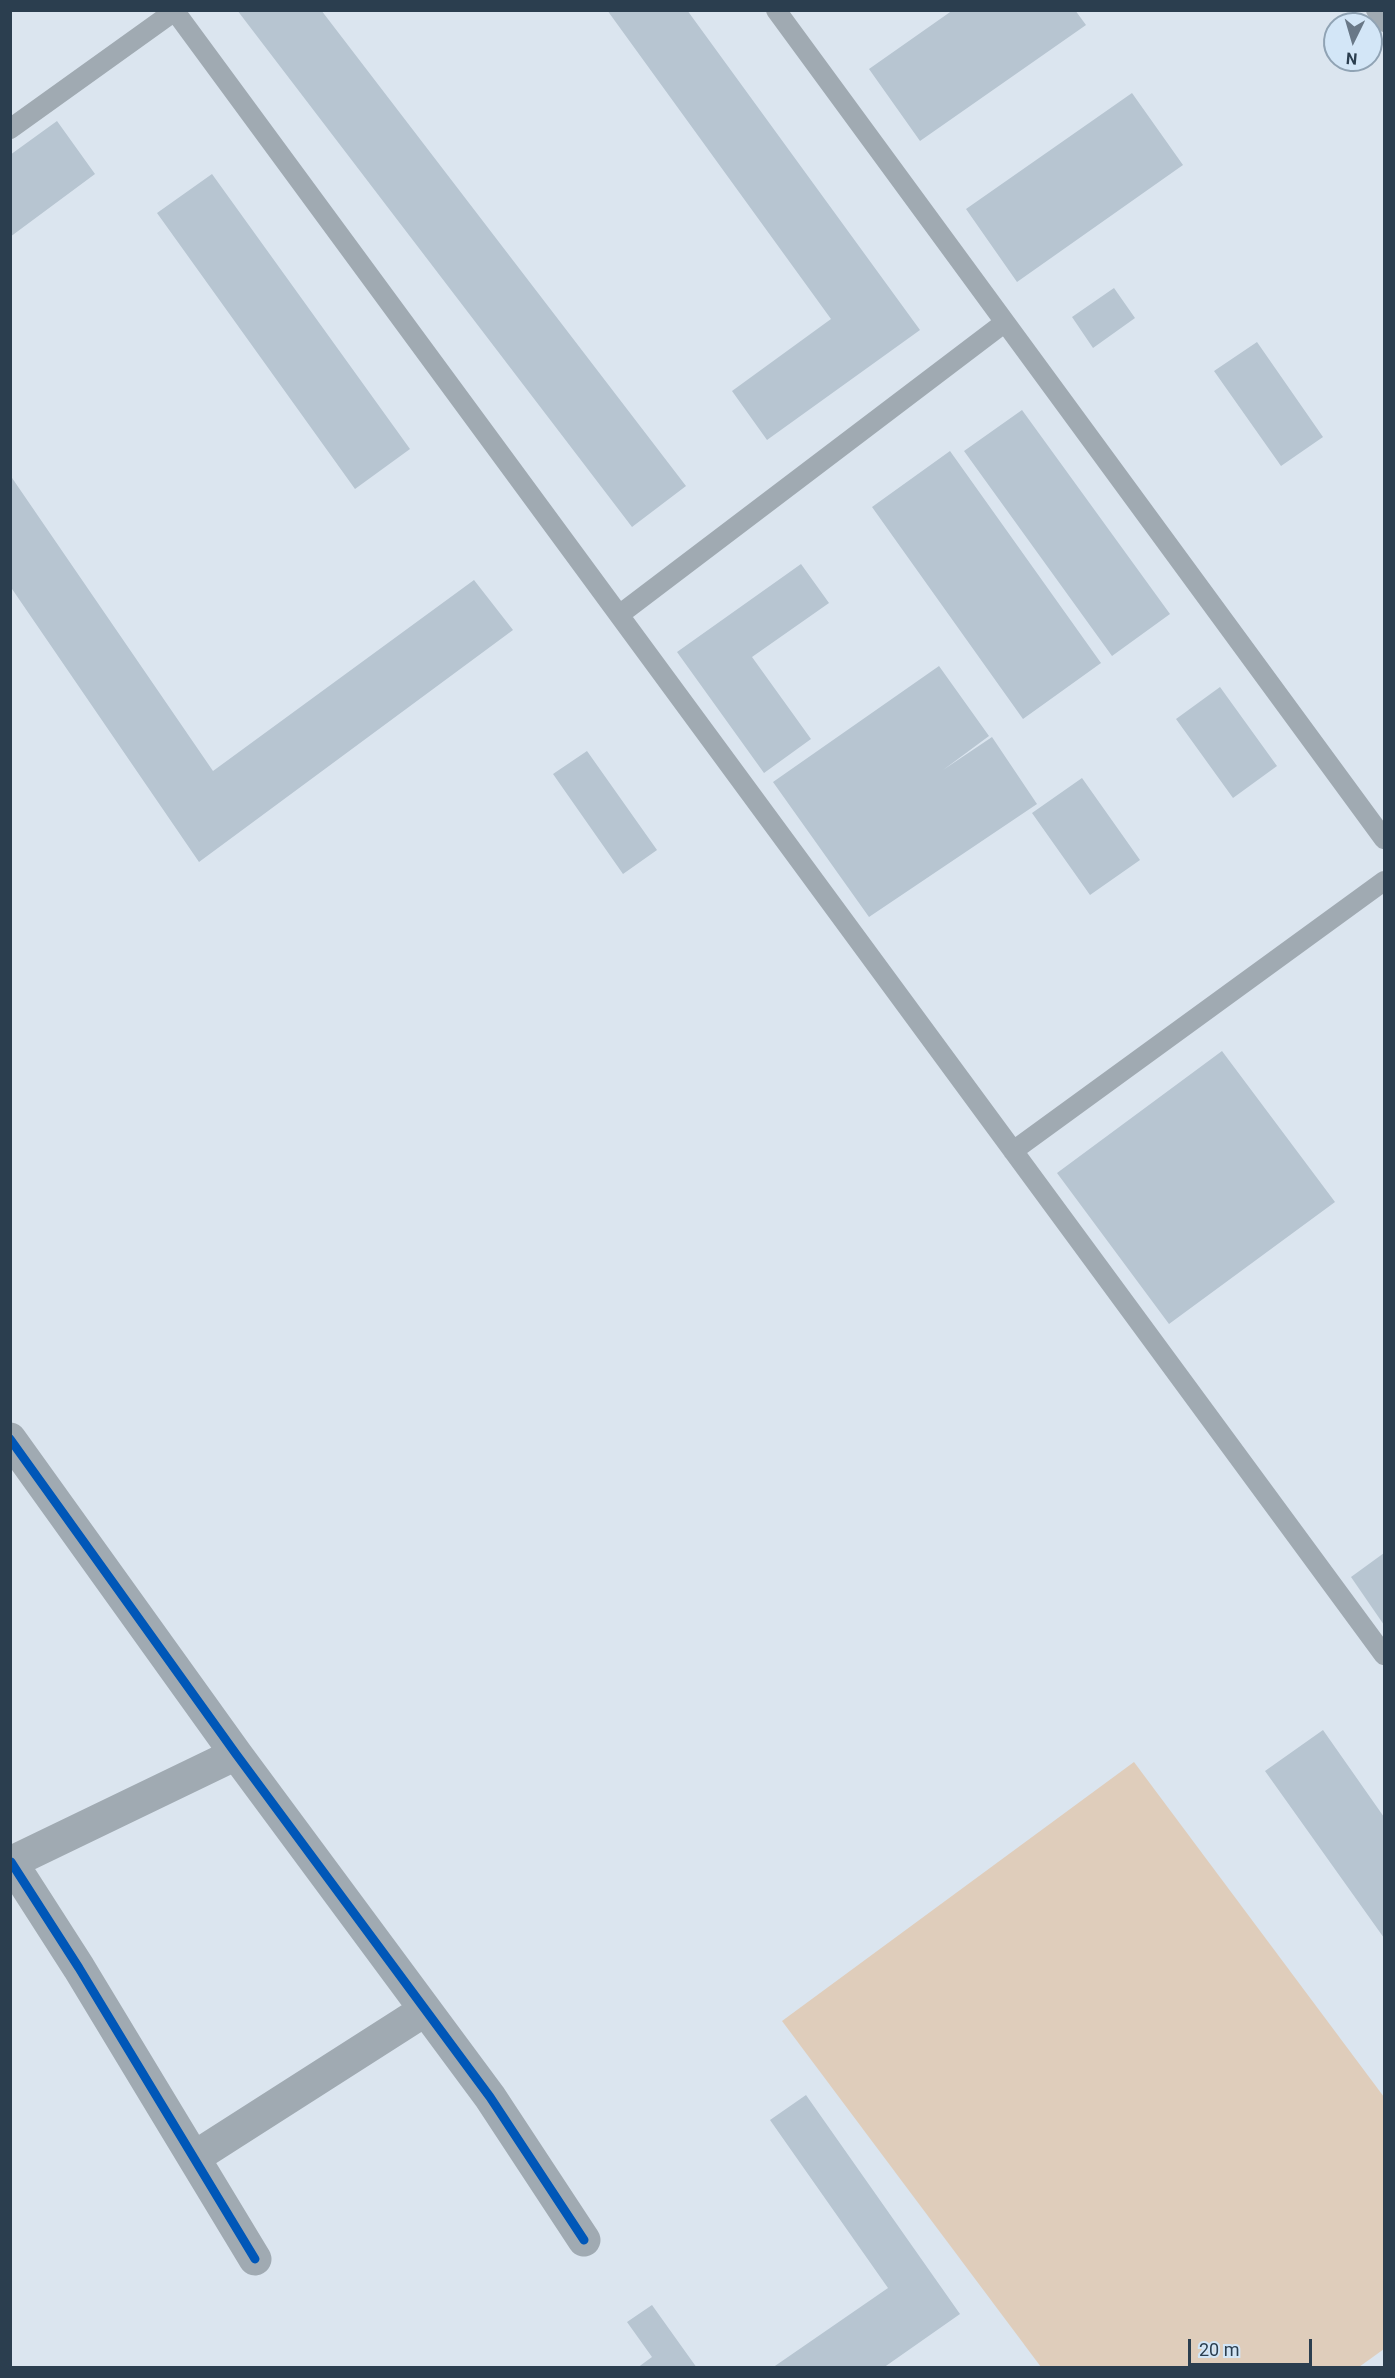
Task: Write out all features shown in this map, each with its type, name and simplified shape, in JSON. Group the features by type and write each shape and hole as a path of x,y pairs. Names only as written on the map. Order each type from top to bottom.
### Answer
{"street":[{"path":"10,1439 236,1754 511,2127 584,2240"},
{"path":"236,1754 11,1862 79,1968 255,2259"},
{"path":"195,2157 425,2010"}],"lane":[{"path":"776,10 1384,839"},
{"path":"1376,10 1384,22"},
{"path":"10,129 175,11 1384,1655"},
{"path":"619,615 1005,323"},
{"path":"1013,1151 1384,881"}],"shaded area":[{"path":"1134,1762 1384,2097 1384,2349 1359,2367 1041,2367 782,2021"}],"building":[{"path":"237,10 321,10 686,486 632,527"},
{"path":"607,10 687,10 920,330 767,440 732,391 831,319"},
{"path":"953,10 1075,10 1086,25 920,141 869,69"},
{"path":"1132,93 1183,165 1017,282 966,209"},
{"path":"57,121 95,174 10,237 10,155"},
{"path":"212,174 410,449 355,489 157,213"},
{"path":"1114,288 1135,318 1093,348 1072,317"},
{"path":"1257,342 1323,437 1281,466 1214,371"},
{"path":"1022,410 1170,614 1112,656 964,451"},
{"path":"950,451 1101,663 1023,719 872,507"},
{"path":"10,475 213,771 474,580 513,630 199,862 10,586"},
{"path":"801,564 829,603 752,657 811,739 764,773 677,652"},
{"path":"939,666 989,736 943,770 992,737 1037,804 869,917 773,782"},
{"path":"1220,687 1277,766 1233,798 1176,719"},
{"path":"587,751 657,850 623,874 553,774"},
{"path":"1082,778 1140,860 1090,895 1032,813"},
{"path":"1222,1051 1335,1202 1169,1324 1057,1173"},
{"path":"1384,1553 1384,1625 1351,1577"},
{"path":"1323,1730 1384,1817 1384,1938 1265,1771"},
{"path":"806,2095 960,2314 883,2368 772,2368 888,2288 770,2120"},
{"path":"652,2305 697,2368 637,2368 652,2357 627,2322"}],"cycle path":[{"path":"10,1439 236,1754 490,2097 584,2240"},
{"path":"11,1862 79,1968 255,2259"}]}
